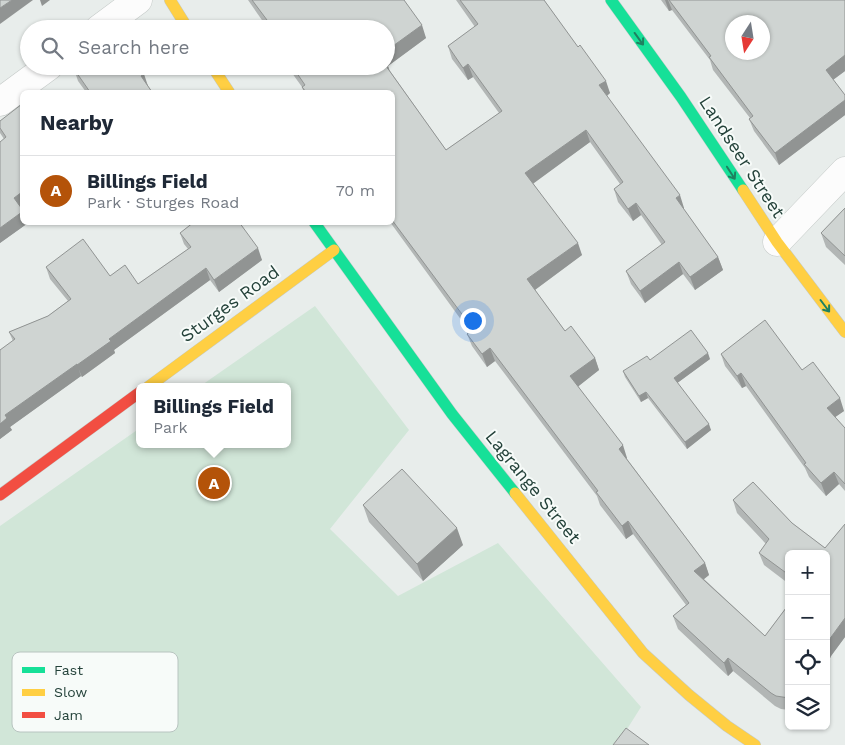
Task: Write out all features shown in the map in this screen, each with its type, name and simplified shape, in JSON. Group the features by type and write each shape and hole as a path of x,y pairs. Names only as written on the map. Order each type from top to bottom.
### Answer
{"street":[{"path":"111,20 138,0"},
{"path":"170,0 182,20"},
{"name":"Landseer Street","path":"611,0 681,97 777,242 845,332"},
{"path":"0,102 37,75"},
{"path":"218,75 228,90"},
{"path":"777,242 845,171"},
{"name":"Lagrange Street","path":"316,225 452,414 644,653 689,695 754,745"},
{"name":"Sturges Road","path":"153,383 334,250"},
{"path":"0,495 136,395"}],"green space":[{"path":"315,306 409,430 330,529 398,596 498,543 641,707 617,745 0,745 0,526 136,431 136,448 291,448 291,383 205,383"}],"building":[{"path":"0,0 12,0 0,8"},
{"path":"252,0 404,0 422,25 395,44 395,20 267,20"},
{"path":"460,0 544,0 578,47 580,45 606,81 599,85 680,195 676,198 718,257 690,277 679,262 640,291 626,271 665,242 636,203 628,209 614,189 623,182 586,130 525,173 578,243 527,279 565,331 571,326 595,358 570,376 623,445 619,449 705,563 694,571 765,636 785,609 785,697 771,693 728,658 724,663 673,616 689,603 628,521 622,526 596,492 598,491 490,348 482,354 467,334 473,329 395,224 395,90 304,90 302,87 305,85 298,75 392,75 446,150 502,111 468,64 463,68 448,46 478,24"},
{"path":"669,0 845,0 845,55 826,70 845,95 845,100 775,153 749,119 753,116 709,57 711,56"},
{"path":"78,75 142,75 141,76 151,90 89,90"},
{"path":"20,106 20,194 14,198 20,206 20,213 0,228 0,142 6,137 0,128 0,121"},
{"path":"845,208 845,256 821,233"},
{"path":"190,225 241,225 258,248 214,280 206,268 109,339 111,341 5,415 7,418 0,424 0,350 15,339 9,332 48,316 71,299 46,267 83,239 110,276 125,265 138,284 191,247 180,233"},
{"path":"765,320 802,370 813,362 840,398 827,408 845,428 845,484 834,472 821,483 804,464 806,463 741,373 737,376 721,354"},
{"path":"691,330 708,353 674,378 709,424 685,442 646,392 639,396 623,371 647,356 650,360"},
{"path":"402,469 457,528 417,564 363,505"},
{"path":"753,482 792,523 825,548 845,524 845,618 830,639 830,550 785,550 785,572 759,553 769,539 733,500"},
{"path":"626,728 649,745 613,745"}],"traffic: fast":[{"path":"611,0 681,97 743,190"},
{"path":"316,225 452,414 515,493"}],"traffic: slow":[{"path":"170,0 182,20"},
{"path":"218,75 228,90"},
{"path":"743,190 777,242 845,332"},
{"path":"153,383 334,250"},
{"path":"515,493 643,653 689,695 727,726 755,745"}],"traffic: jam":[{"path":"0,495 136,395"}],"place":[{"name":"Billings Field","path":"214,483"}]}
